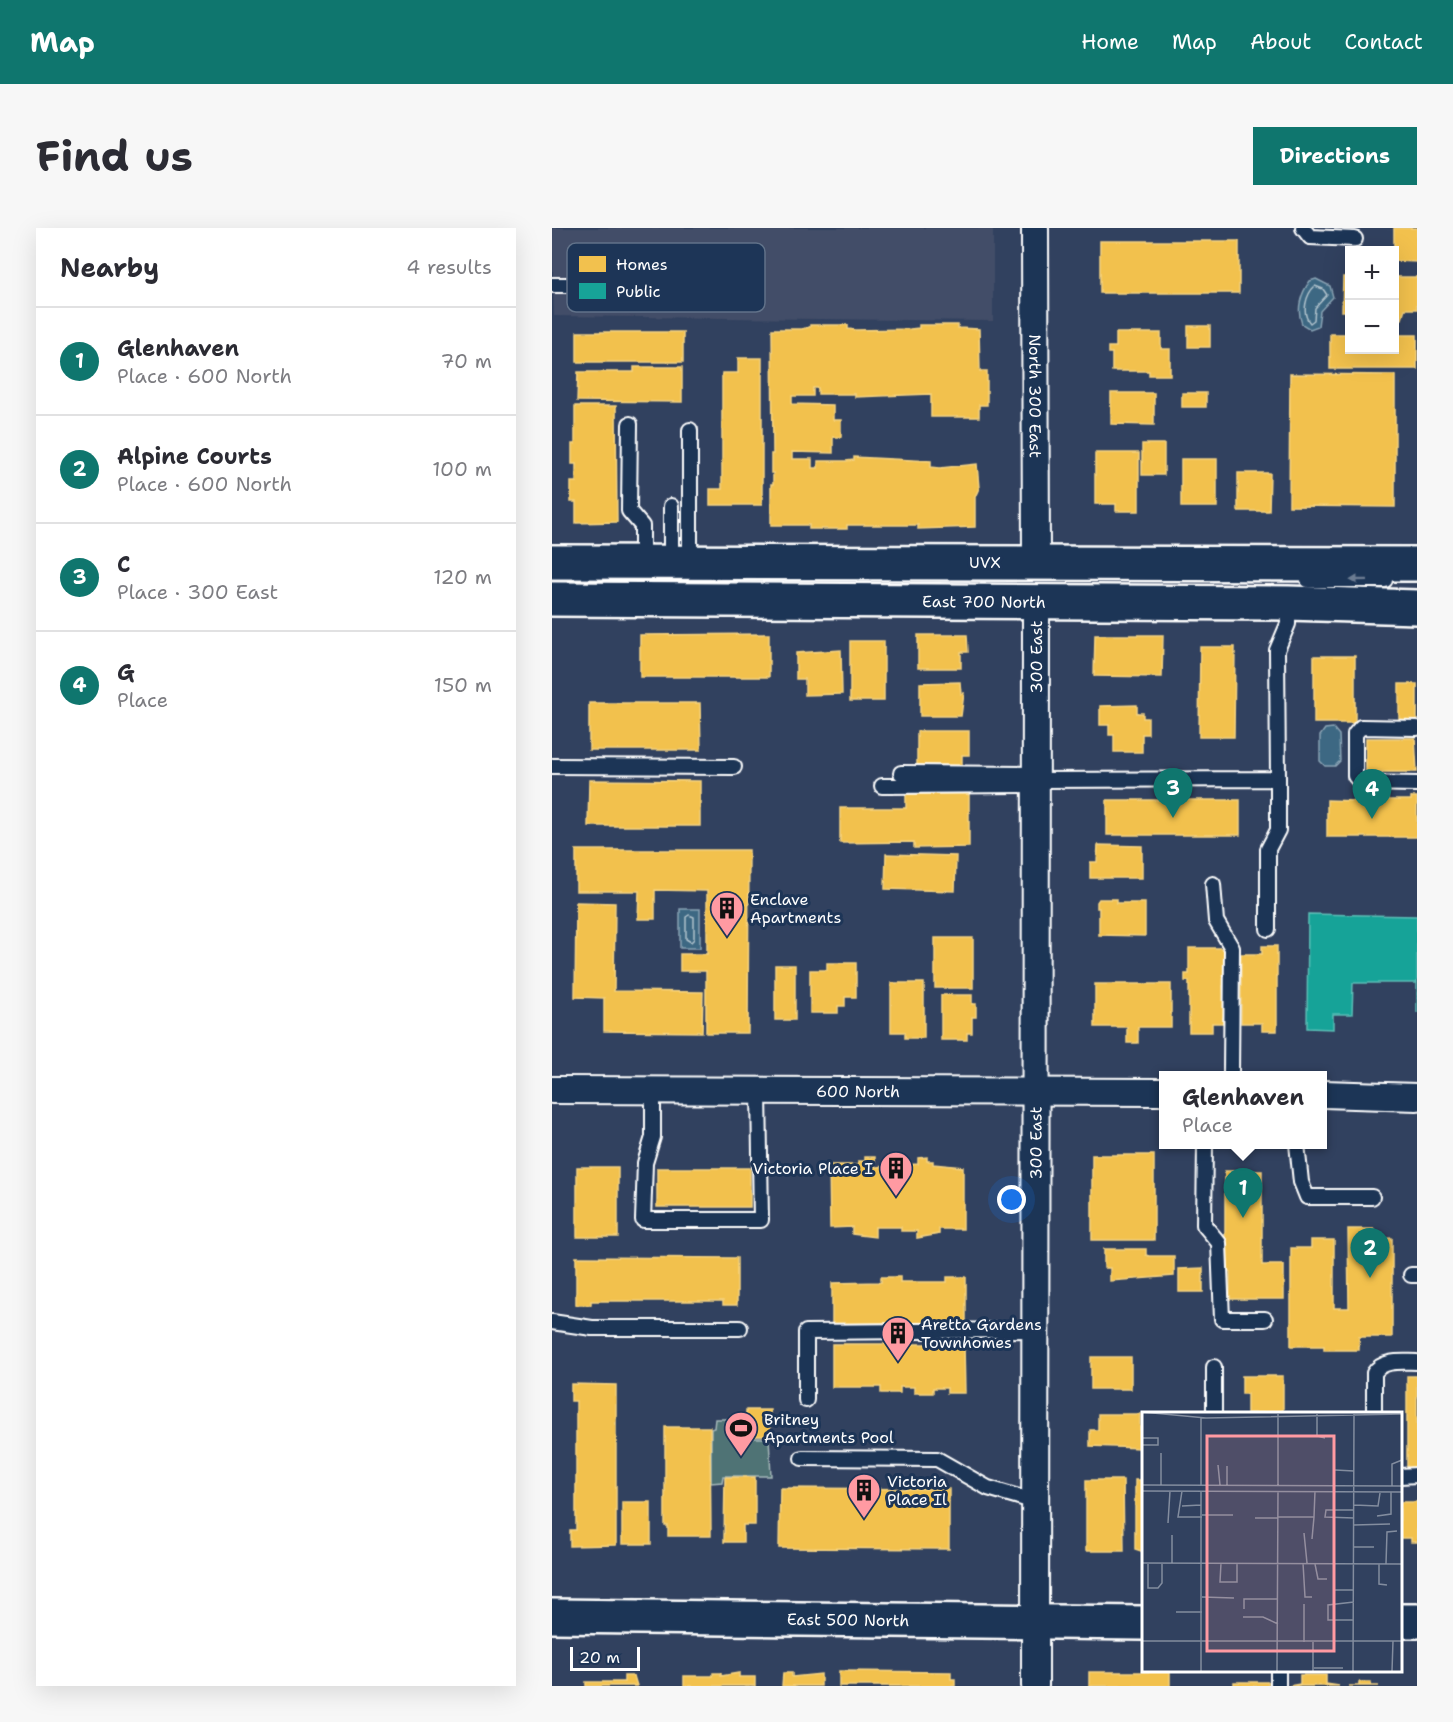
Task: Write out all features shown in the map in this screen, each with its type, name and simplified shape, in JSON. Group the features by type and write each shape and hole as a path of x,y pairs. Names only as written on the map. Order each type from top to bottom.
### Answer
{"main road":[{"path":"552,562 675,566 1036,564 1408,572"},
{"name":"East 700 North","path":"552,599 1036,601 1289,592 1417,607"},
{"name":"East 500 North","path":"552,1616 1142,1623"}],"street":[{"name":"North 300 East","path":"1035,228 1036,564"},
{"name":"300 East","path":"1035,1686 1036,601"},
{"name":"600 North","path":"552,1090 1159,1092"},
{"path":"1327,1094 1417,1097"}],"lane":[{"path":"1302,228 1310,237 1354,239"},
{"path":"630,424 629,511 675,566"},
{"path":"675,566 690,430"},
{"path":"671,506 675,566"},
{"path":"552,576 675,566"},
{"path":"1268,928 1268,849 1278,830 1277,650 1288,624 1289,592 1408,572"},
{"name":"UVX","path":"552,589 1417,594"},
{"path":"1417,728 1360,727 1355,734 1354,776 1360,783 1417,784"},
{"path":"552,766 734,766"},
{"path":"901,773 1036,780"},
{"path":"882,786 1036,780 1278,779"},
{"path":"1213,884 1216,921 1232,948 1231,1071"},
{"path":"653,1090 653,1137 645,1163 643,1220 760,1220 759,1091"},
{"path":"1205,1149 1204,1226 1219,1243 1222,1319 1265,1319"},
{"path":"1298,1149 1301,1182 1307,1197 1372,1197"},
{"path":"552,1322 592,1328 740,1328"},
{"path":"806,1400 806,1332 1036,1330"},
{"path":"1374,1412 1374,1373 1377,1368 1387,1363 1417,1362"},
{"path":"1214,1367 1214,1412"},
{"path":"802,1458 937,1459 988,1488 1036,1502"},
{"path":"1402,1476 1417,1475"}],"shaded area":[{"path":"552,228 993,228 993,321 554,316"}],"green space":[{"name":"Britney Apartments Pool","path":"715,1419 746,1419 746,1438 769,1438 771,1476 723,1476 722,1482 711,1483 711,1429 714,1428"}],"water":[{"path":"1316,279 1330,286 1333,297 1320,311 1318,326 1310,329 1302,324 1300,307 1307,286 1310,281"},
{"path":"1333,728 1339,735 1340,761 1335,766 1325,766 1320,761 1320,736 1325,729"},
{"path":"680,909 700,909 700,948 680,948"}],"building: Homes":[{"path":"1394,228 1417,228 1417,262 1399,261 1399,246 1394,246"},
{"path":"1100,241 1239,241 1239,293 1100,293"},
{"path":"1343,277 1345,277 1345,311 1342,311"},
{"path":"1399,277 1417,277 1417,309 1405,309 1402,319 1399,319"},
{"path":"810,325 848,325 848,329 856,330 910,329 919,328 919,325 958,325 958,328 979,329 980,371 987,371 987,405 979,405 979,417 931,417 931,394 855,397 855,394 818,394 818,388 813,388 813,396 792,396 792,404 833,405 833,420 841,420 841,437 833,437 833,453 792,452 792,459 812,459 812,468 818,468 818,461 846,461 854,460 854,457 931,461 931,467 940,468 977,464 979,488 975,497 975,527 918,529 918,525 847,525 847,529 809,529 809,525 771,525 772,329 801,329 810,327"},
{"path":"1188,326 1210,326 1210,347 1188,347"},
{"path":"577,332 683,332 683,362 577,362"},
{"path":"1116,333 1161,333 1161,349 1170,349 1170,375 1149,375 1149,371 1112,371 1112,353 1108,353 1108,347 1116,347"},
{"path":"1330,334 1345,334 1345,354 1399,354 1399,335 1417,335 1417,369 1330,369"},
{"path":"738,358 762,358 762,505 710,505 710,489 722,489 722,373 738,373"},
{"path":"634,367 682,367 682,402 577,401 578,372 634,372"},
{"path":"1290,374 1395,375 1395,507 1289,506"},
{"path":"1111,393 1154,393 1154,425 1111,424"},
{"path":"1182,393 1206,393 1206,407 1182,407"},
{"path":"575,406 616,406 617,522 576,523 576,502 571,502 571,482 576,482 576,464 572,464 572,444 575,444"},
{"path":"1142,444 1164,444 1164,475 1142,475"},
{"path":"1095,453 1139,453 1139,511 1116,511 1116,504 1095,504"},
{"path":"1181,459 1217,459 1217,507 1181,507"},
{"path":"1238,473 1270,473 1269,511 1238,511"},
{"path":"769,634 769,677 640,677 640,635"},
{"path":"918,635 967,635 968,652 961,652 961,668 918,668"},
{"path":"1095,635 1163,635 1162,677 1094,676"},
{"path":"850,641 884,641 884,701 850,701"},
{"path":"1200,647 1235,647 1234,737 1199,737"},
{"path":"841,650 842,694 805,695 805,679 796,679 796,653"},
{"path":"1314,656 1355,656 1355,723 1314,723"},
{"path":"960,682 961,694 964,693 961,716 920,716 920,683"},
{"path":"1399,684 1417,684 1417,721 1399,721"},
{"path":"589,703 700,703 701,750 589,750"},
{"path":"1137,705 1137,713 1143,713 1143,718 1148,718 1148,734 1142,734 1142,752 1114,752 1114,735 1109,735 1109,725 1100,725 1100,706"},
{"path":"917,731 969,731 969,755 962,755 962,768 917,768"},
{"path":"1366,738 1415,738 1417,772 1366,772"},
{"path":"589,780 700,781 700,826 588,826"},
{"path":"914,786 969,786 969,847 914,848 914,842 840,843 840,808 906,808 906,793 914,793"},
{"path":"1358,795 1388,795 1388,800 1411,800 1411,797 1417,797 1417,837 1327,837 1327,800 1358,801"},
{"path":"1107,800 1240,800 1240,835 1107,835"},
{"path":"1098,845 1142,846 1142,878 1090,878 1090,862 1097,862"},
{"name":"Enclave Apartments","path":"576,850 749,850 748,1033 706,1033 706,971 680,971 680,954 707,954 707,891 655,890 655,919 638,919 639,891 576,891"},
{"path":"886,854 956,856 955,891 885,889"},
{"path":"1099,899 1117,899 1117,903 1145,903 1145,936 1099,935 1097,902"},
{"path":"576,902 615,903 614,991 703,992 702,1032 604,1031 604,998 575,997"},
{"path":"935,938 973,938 973,988 935,988"},
{"path":"1262,946 1277,946 1277,1031 1262,1031 1262,1023 1241,1023 1241,954 1262,954"},
{"path":"1189,948 1228,948 1228,986 1223,986 1226,1018 1223,1018 1223,1023 1212,1023 1212,1032 1189,1032 1189,981 1185,981 1185,974 1189,974"},
{"path":"827,963 856,963 856,997 845,997 845,1006 838,1006 838,1013 810,1013 810,970 827,970"},
{"path":"775,965 795,965 795,1020 775,1020"},
{"path":"891,983 924,983 924,1038 905,1038 905,1032 891,1032"},
{"path":"1095,984 1171,984 1171,1027 1138,1027 1138,1043 1127,1043 1127,1027 1095,1027"},
{"path":"941,995 972,995 972,1004 976,1004 976,1017 972,1017 972,1033 967,1033 967,1040 941,1040"},
{"path":"1092,1155 1154,1155 1154,1240 1092,1240"},
{"name":"Victoria Place I","path":"865,1157 875,1157 875,1167 918,1164 918,1158 927,1157 927,1161 933,1161 933,1164 963,1167 963,1229 939,1229 939,1234 917,1238 917,1231 901,1231 901,1227 875,1227 875,1237 852,1234 852,1227 830,1228 829,1165 858,1165 858,1161 865,1161"},
{"path":"577,1167 618,1167 618,1237 577,1237"},
{"path":"657,1168 750,1168 750,1207 657,1207"},
{"path":"1225,1171 1262,1171 1262,1265 1284,1265 1284,1299 1230,1299 1230,1271 1225,1271"},
{"path":"1348,1229 1374,1229 1374,1239 1392,1238 1392,1337 1359,1337 1359,1350 1324,1350 1324,1346 1291,1346 1291,1248 1311,1248 1311,1240 1334,1240 1334,1308 1349,1308"},
{"path":"1104,1249 1146,1249 1146,1255 1149,1256 1174,1256 1174,1276 1110,1281 1110,1268 1104,1268"},
{"path":"576,1257 737,1258 737,1305 723,1305 723,1301 591,1301 591,1305 576,1305"},
{"path":"1203,1268 1203,1292 1179,1292 1179,1269"},
{"name":"Aretta Gardens Townhomes","path":"881,1277 900,1277 900,1282 947,1282 947,1277 966,1277 966,1326 832,1326 832,1283 881,1282"},
{"name":"Aretta Gardens Townhomes","path":"832,1344 964,1344 965,1393 947,1393 947,1388 933,1388 933,1393 914,1393 914,1387 900,1387 900,1393 881,1393 881,1387 832,1387"},
{"path":"1091,1357 1131,1357 1131,1389 1091,1389"},
{"path":"1242,1376 1283,1376 1283,1412 1247,1412 1247,1394 1242,1394"},
{"path":"1407,1376 1417,1376 1417,1471 1407,1471"},
{"path":"571,1384 616,1385 616,1545 570,1546 570,1530 576,1530 576,1401 571,1401"},
{"path":"746,1410 770,1410 770,1436 746,1436"},
{"path":"1098,1414 1140,1414 1140,1448 1090,1446 1090,1430 1098,1430"},
{"path":"665,1427 710,1427 711,1536 668,1536 668,1526 665,1526"},
{"path":"725,1477 755,1477 755,1525 743,1525 743,1542 724,1542"},
{"path":"1086,1480 1123,1480 1124,1551 1086,1551"},
{"path":"1135,1480 1142,1480 1142,1551 1135,1549"},
{"name":"Victoria Place Il","path":"780,1488 949,1489 949,1549 779,1548"},
{"path":"622,1502 651,1502 651,1544 622,1544"},
{"path":"1402,1502 1417,1502 1417,1542 1411,1542 1411,1538 1402,1538"},
{"path":"839,1671 951,1672 951,1679 955,1679 955,1686 839,1686"},
{"path":"1089,1672 1170,1672 1170,1686 1089,1686"},
{"path":"713,1673 721,1673 721,1676 739,1673 739,1677 755,1677 755,1686 684,1686 684,1676 713,1676"},
{"path":"783,1673 792,1673 792,1677 821,1674 821,1686 782,1686"},
{"path":"1300,1675 1326,1675 1326,1684 1339,1686 1289,1686 1300,1684"},
{"path":"624,1676 634,1676 637,1686 586,1686 586,1682 624,1682"},
{"path":"1234,1682 1268,1682 1268,1686 1234,1686"},
{"path":"1359,1682 1371,1682 1371,1686 1359,1686"}],"building: Public":[{"path":"1308,914 1417,916 1417,983 1353,983 1352,1014 1333,1014 1333,1029 1307,1028"}],"place":[{"name":"C","path":"1173,818"},
{"name":"G","path":"1372,819"},
{"name":"Enclave Apartments","path":"727,937"},
{"name":"Victoria Place I","path":"896,1197"},
{"name":"Glenhaven","path":"1243,1218"},
{"name":"Alpine Courts","path":"1370,1278"},
{"name":"Aretta Gardens Townhomes","path":"898,1362"},
{"name":"Britney Apartments Pool","path":"741,1457"},
{"name":"Victoria Place Il","path":"864,1519"}]}
